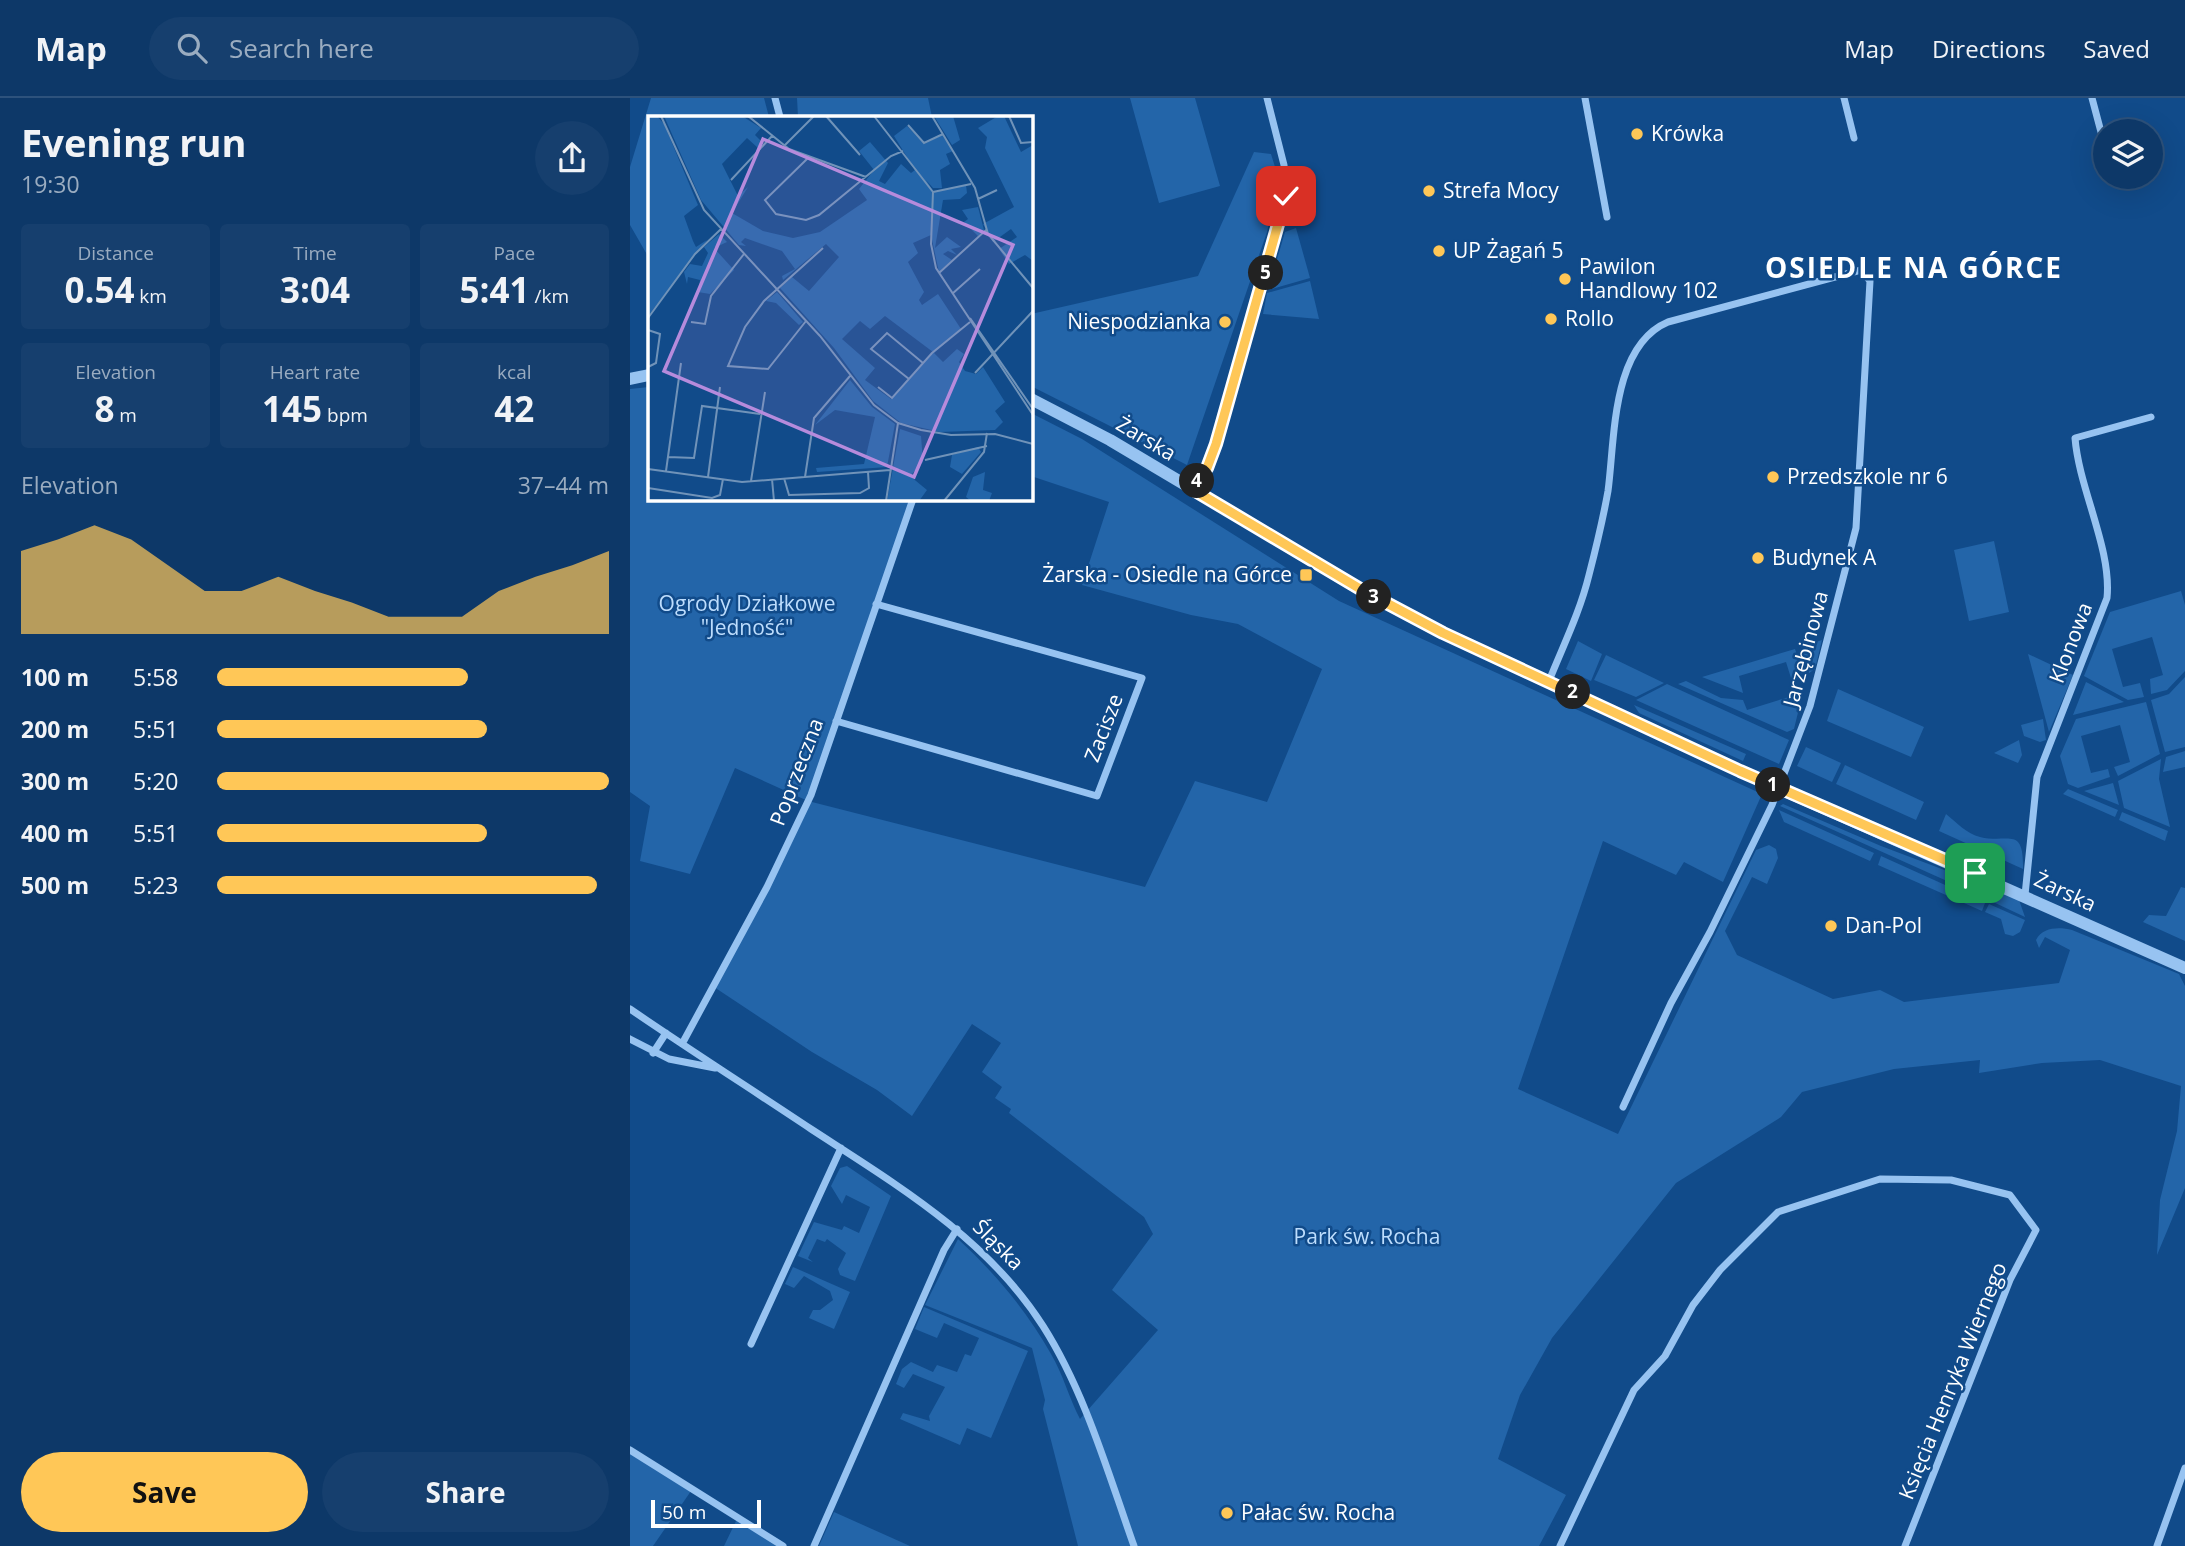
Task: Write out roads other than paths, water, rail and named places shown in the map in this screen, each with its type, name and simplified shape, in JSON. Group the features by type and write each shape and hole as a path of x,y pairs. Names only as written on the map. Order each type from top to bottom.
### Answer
{"street":[{"path":"775,98 780,116"},
{"path":"1192,489 1207,468 1216,444 1286,196 1282,153 1267,98"},
{"path":"1585,98 1607,217"},
{"path":"1844,98 1854,138"},
{"path":"2092,98 2098,119"},
{"name":"Jarzębinowa","path":"1549,681 1588,578 1608,490 1618,401 1630,362 1645,337 1668,322 1861,270 1870,281 1858,511 1814,693 1779,787 1710,932 1671,1003 1623,1107"},
{"path":"630,379 648,374"},
{"name":"Żarska","path":"1032,400 1087,427 1362,590 1443,633 2185,968"},
{"name":"Klonowa","path":"2025,895 2037,777 2107,598 2107,576 2077,460 2075,438 2151,417"},
{"name":"Poprzeczna","path":"682,1044 767,887 811,795 913,500"},
{"name":"Zacisze","path":"836,721 1097,796 1142,678 876,604"},
{"name":"Śląska","path":"630,1010 957,1229 1014,1287 1057,1349 1102,1455 1134,1546"},
{"path":"653,1053 666,1033"},
{"name":"Śląska","path":"630,1039 669,1059 718,1068"},
{"path":"751,1344 841,1149"},
{"name":"Księcia Henryka Wiernego","path":"1560,1546 1634,1390 1665,1356 1693,1306 1720,1270 1778,1212 1880,1179 1951,1180 2010,1195 2036,1230 2010,1280 1905,1546"},
{"path":"814,1546 944,1250 957,1229"},
{"path":"630,1450 783,1546"},
{"path":"2157,1546 2185,1468"}],"place":[{"name":"Krówka","path":"1637,134"},
{"name":"Strefa Mocy","path":"1429,191"},
{"name":"UP Żagań 5","path":"1439,251"},
{"name":"Pawilon Handlowy 102","path":"1565,279"},
{"name":"Rollo","path":"1551,319"},
{"name":"Niespodzianka","path":"1225,322"},
{"name":"Przedszkole nr 6","path":"1773,477"},
{"name":"Budynek A","path":"1758,558"},
{"name":"Żarska - Osiedle na Górce","path":"1306,575"},
{"name":"Dan-Pol","path":"1831,926"},
{"name":"Pałac św. Rocha","path":"1227,1513"}],"district":[{"name":"OSIEDLE NA GÓRCE","path":"1914,268"}],"park label":[{"name":"Ogrody Działkowe \"Jedność\"","path":"747,616"},
{"name":"Park św. Rocha","path":"1367,1237"}]}
